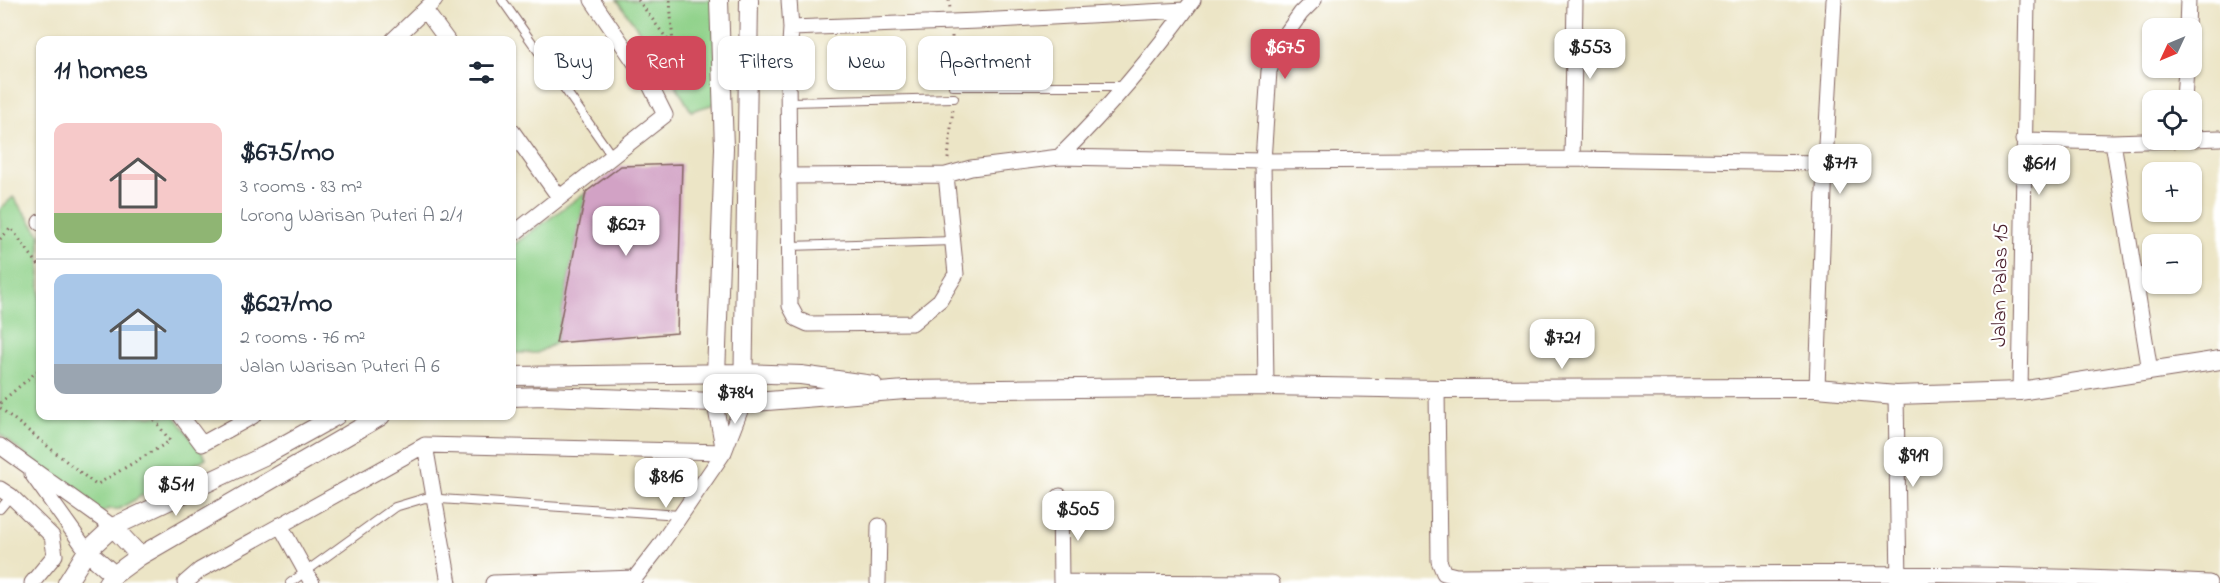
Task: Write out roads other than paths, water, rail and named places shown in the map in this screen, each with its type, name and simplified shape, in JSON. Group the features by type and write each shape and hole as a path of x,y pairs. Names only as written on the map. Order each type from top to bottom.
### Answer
{"street":[{"path":"516,232 665,115 649,83 592,0"},
{"path":"719,0 724,148 715,404 724,452"},
{"path":"493,583 633,580 724,452 743,403 749,0"},
{"path":"789,0 791,28 788,74 790,306 797,319 808,324 912,323 940,300 956,274 946,175"},
{"path":"1266,386 1263,161 1269,70 1281,41 1301,13 1314,0"},
{"path":"1572,159 1575,0"},
{"path":"1817,388 1825,164 1834,0"},
{"name":"Jalan Palas 15","path":"2020,391 2027,0"},
{"path":"2187,18 2188,0"},
{"path":"397,36 430,5 445,36"},
{"path":"791,28 978,21 1189,5"},
{"path":"1059,157 1125,86 1169,34 1189,5"},
{"path":"516,137 559,197"},
{"path":"2202,139 2220,138"},
{"path":"2023,140 2142,141"},
{"path":"2113,142 2150,370"},
{"path":"788,176 946,175 971,168 1059,157 1263,161 1572,159 1825,164"},
{"path":"516,397 554,396 715,404 905,390 1266,386 1817,388 1896,395 2020,391 2220,360"},
{"path":"516,376 715,373 801,375 905,390"},
{"path":"1437,388 1439,561 1444,573 1456,576 1627,579 2101,580 2209,583"},
{"path":"1896,395 1898,579"},
{"path":"184,420 202,444 246,420"},
{"path":"67,583 87,551 113,527 264,456 329,420"},
{"path":"25,464 87,551 111,579 140,556 374,420"},
{"path":"185,583 200,570 425,445 724,452"},
{"path":"425,445 449,583"},
{"path":"0,446 113,527 140,556"},
{"path":"5,492 52,536 55,555 32,583"},
{"path":"1060,496 1061,582 1272,583"},
{"path":"280,525 309,578"},
{"path":"878,583 879,526"}],"lane":[{"path":"502,0 612,156"},
{"path":"1053,86 1125,86"},
{"path":"790,102 954,98"},
{"path":"790,246 953,241"},
{"path":"0,509 5,492"},
{"path":"290,583 309,578 395,507 426,498 681,515"}]}
